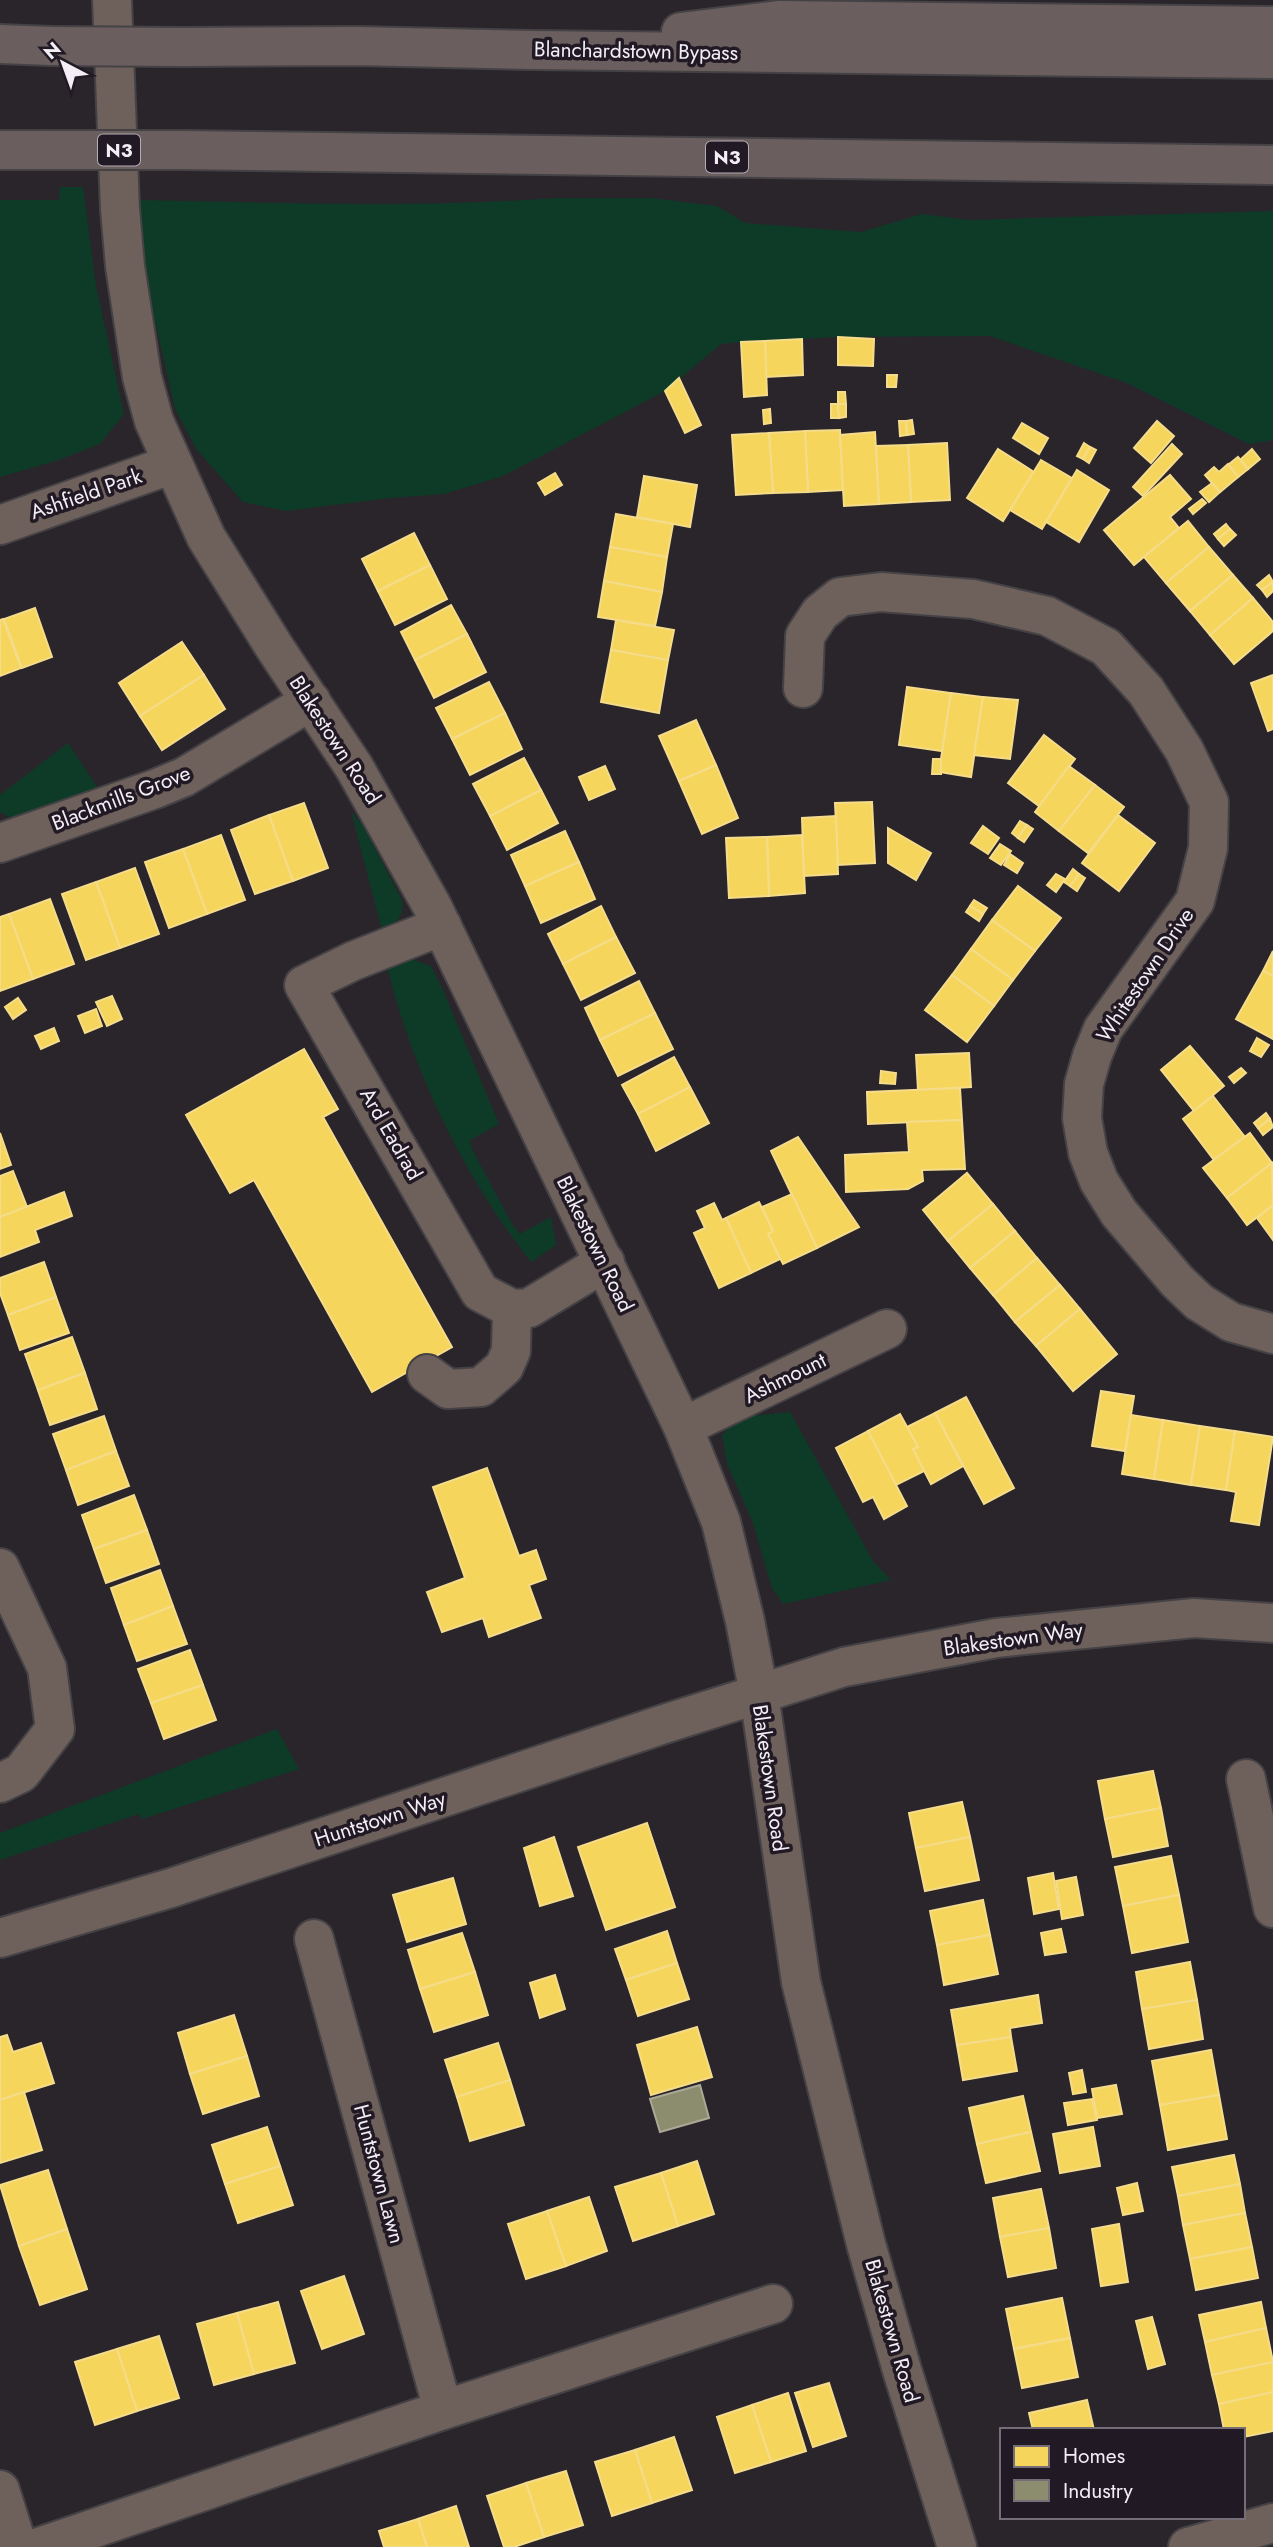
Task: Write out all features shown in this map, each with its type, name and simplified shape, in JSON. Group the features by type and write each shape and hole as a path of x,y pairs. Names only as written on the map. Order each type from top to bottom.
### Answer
{"highway":[{"path":"533,50 779,20 1273,26"},
{"name":"Blanchardstown Bypass","path":"0,44 357,46 1273,59"},
{"name":"N3","path":"0,150 1273,164"}],"street":[{"name":"Blakestown Road","path":"112,0 120,209 125,266 142,377 154,421 206,537 375,802 443,926 683,1427 721,1522 759,1694 801,1982 863,2231 902,2370 957,2547"},
{"name":"Ashfield Park","path":"0,524 173,464"},
{"name":"Whitestown Drive","path":"803,688 805,636 820,613 840,597 881,592 973,599 1047,616 1106,647 1146,691 1184,750 1209,802 1208,848 1195,901 1103,1029 1091,1056 1084,1084 1082,1118 1088,1153 1099,1181 1119,1213 1177,1281 1199,1302 1231,1322 1273,1334"},
{"name":"Blackmills Grove","path":"0,844 184,777 311,701"},
{"name":"Ard Eadrad","path":"443,926 353,961 304,985 480,1292 512,1309"},
{"path":"427,1374 448,1389 481,1387 504,1367 511,1351 512,1309 529,1308 604,1262"},
{"name":"Ashmount","path":"683,1427 887,1329"},
{"path":"0,1568 47,1668 55,1729 21,1773 0,1783"},
{"name":"Blakestown Way","path":"759,1694 844,1667 996,1638 1194,1618 1273,1623"},
{"name":"Huntstown Way","path":"0,1938 171,1888 759,1694"},
{"path":"1246,1779 1273,1908"},
{"name":"Huntstown Lawn","path":"314,1939 443,2410"},
{"path":"39,2547 443,2410 773,2304"},
{"path":"0,2490 18,2547"},
{"path":"1188,2547 1273,2523"}],"green space":[{"path":"60,187 83,187 96,286 124,414 100,444 59,460 0,477 0,200 59,200"},
{"path":"557,198 651,198 717,206 745,223 861,232 922,214 969,220 1273,211 1273,440 1249,444 1127,383 990,336 838,337 721,344 665,391 503,476 444,494 286,511 243,502 197,450 175,409 143,268 140,200 401,204"},
{"path":"68,743 99,790 17,822 0,812 0,795"},
{"path":"351,811 363,826 402,900 402,911 398,920 383,934"},
{"path":"408,958 431,966 499,1124 470,1140 472,1149 512,1224 520,1234 551,1217 556,1245 531,1262 483,1193 462,1157 410,1043 386,963"},
{"path":"790,1412 873,1561 891,1580 783,1604 772,1588 753,1523 727,1464 722,1435 740,1417"},
{"path":"277,1729 299,1769 142,1819 139,1814 0,1860 0,1833"}],"building: Homes":[{"path":"838,337 874,339 873,366 838,365"},
{"path":"802,339 803,375 766,377 765,341"},
{"path":"765,341 767,395 744,397 741,342"},
{"path":"887,375 897,375 896,387 887,387"},
{"path":"679,378 701,425 685,433 665,391"},
{"path":"838,392 845,392 846,404 838,404"},
{"path":"831,404 838,404 839,418 831,418"},
{"path":"838,404 846,404 846,417 839,418"},
{"path":"770,409 771,423 764,424 763,410"},
{"path":"912,420 914,434 907,435 906,421"},
{"path":"899,421 906,421 907,435 900,436"},
{"path":"1157,421 1174,436 1151,463 1134,448"},
{"path":"1022,423 1048,438 1039,454 1013,438"},
{"path":"840,430 843,490 808,492 805,431"},
{"path":"805,431 808,492 773,493 769,433"},
{"path":"875,432 879,504 844,506 840,435"},
{"path":"769,433 773,493 736,495 732,435"},
{"path":"947,443 950,500 911,502 908,445"},
{"path":"1084,443 1090,447 1083,459 1077,456"},
{"path":"1172,444 1182,454 1143,496 1133,487"},
{"path":"908,445 911,502 879,504 876,446"},
{"path":"1090,447 1096,450 1089,463 1083,459"},
{"path":"998,449 1034,472 1003,521 967,498"},
{"path":"1252,449 1260,459 1248,469 1240,460"},
{"path":"1238,457 1248,469 1238,477 1228,465"},
{"path":"1041,460 1072,478 1042,529 1010,510"},
{"path":"1228,464 1238,477 1220,492 1205,475 1214,467 1219,472"},
{"path":"1077,470 1109,490 1079,542 1046,522"},
{"path":"555,473 562,485 545,495 538,483"},
{"path":"1170,475 1191,499 1170,517 1179,528 1134,565 1104,530"},
{"path":"644,476 697,485 690,527 637,517"},
{"path":"1212,483 1220,492 1209,502 1200,492"},
{"path":"1202,499 1206,503 1193,514 1189,509"},
{"path":"616,514 673,524 667,557 610,547"},
{"path":"1188,521 1209,547 1166,583 1144,557"},
{"path":"1226,524 1230,529 1218,539 1214,534"},
{"path":"1230,529 1236,535 1224,546 1218,539"},
{"path":"414,533 430,565 378,591 362,559"},
{"path":"610,547 667,557 662,592 604,581"},
{"path":"1209,547 1233,575 1190,611 1166,583"},
{"path":"430,565 447,599 395,625 378,591"},
{"path":"1233,575 1253,598 1210,635 1190,611"},
{"path":"1269,575 1273,582 1262,590 1257,585"},
{"path":"604,581 662,592 655,626 598,617"},
{"path":"1273,582 1273,591 1267,597 1262,590"},
{"path":"1253,598 1273,622 1273,631 1234,664 1210,635"},
{"path":"451,605 467,634 415,660 401,632"},
{"path":"35,608 52,657 22,668 4,619"},
{"path":"3,619 21,668 0,676 0,620"},
{"path":"616,620 674,630 668,660 611,650"},
{"path":"467,634 486,672 434,698 415,660"},
{"path":"182,642 204,675 140,716 119,683"},
{"path":"611,650 668,660 659,713 601,702"},
{"path":"204,675 225,709 162,750 140,716"},
{"path":"1273,675 1273,729 1268,731 1251,683"},
{"path":"489,682 505,713 452,739 436,708"},
{"path":"907,687 951,693 942,751 899,745"},
{"path":"951,693 983,697 971,777 939,772"},
{"path":"983,697 1018,700 1010,759 974,755"},
{"path":"505,713 522,749 470,775 452,739"},
{"path":"696,720 716,765 679,781 659,736"},
{"path":"1044,735 1075,759 1039,806 1008,783"},
{"path":"524,758 541,790 490,816 473,784"},
{"path":"933,759 941,759 941,774 932,774"},
{"path":"716,765 738,818 702,834 679,781"},
{"path":"605,766 615,789 589,800 579,777"},
{"path":"1069,766 1095,785 1059,831 1035,812"},
{"path":"1095,785 1124,807 1088,853 1059,831"},
{"path":"541,790 558,823 507,850 490,816"},
{"path":"872,802 875,863 838,865 835,803"},
{"path":"304,803 328,868 293,881 269,815"},
{"path":"269,815 293,881 255,894 231,830"},
{"path":"1118,815 1155,843 1119,891 1082,863"},
{"path":"836,816 838,874 804,876 802,818"},
{"path":"1020,821 1027,825 1018,838 1012,833"},
{"path":"1027,825 1033,829 1024,842 1018,838"},
{"path":"983,826 999,838 988,854 971,843"},
{"path":"888,828 931,853 916,880 888,863"},
{"path":"565,831 579,862 525,886 511,855"},
{"path":"221,835 245,900 207,914 183,849"},
{"path":"802,835 805,893 769,896 767,837"},
{"path":"767,837 769,896 729,898 726,838"},
{"path":"1000,844 1011,851 1001,865 990,858"},
{"path":"183,849 207,914 169,928 145,862"},
{"path":"1010,854 1023,863 1017,873 1004,865"},
{"path":"579,862 595,899 541,923 525,886"},
{"path":"135,868 159,934 120,948 96,882"},
{"path":"1073,869 1079,874 1070,886 1064,882"},
{"path":"1056,874 1065,879 1056,892 1047,885"},
{"path":"1079,874 1085,878 1077,891 1070,886"},
{"path":"96,882 120,948 86,960 62,894"},
{"path":"1018,886 1061,918 1035,951 992,920"},
{"path":"50,899 74,964 33,979 9,914"},
{"path":"974,900 987,908 983,914 970,906"},
{"path":"601,906 616,937 563,964 548,934"},
{"path":"970,906 983,914 979,921 966,912"},
{"path":"9,914 33,979 0,991 0,917"},
{"path":"992,920 1035,951 1013,980 971,949"},
{"path":"616,937 635,973 581,1000 563,964"},
{"path":"971,949 1013,980 994,1006 952,975"},
{"path":"1273,951 1273,976 1263,971"},
{"path":"1263,971 1273,976 1273,1039 1236,1019"},
{"path":"952,975 994,1006 967,1042 925,1010"},
{"path":"639,981 655,1013 600,1040 585,1008"},
{"path":"112,996 122,1019 107,1026 96,1002"},
{"path":"18,998 26,1010 13,1019 5,1007"},
{"path":"96,1009 102,1026 85,1033 78,1016"},
{"path":"655,1013 673,1049 618,1076 600,1040"},
{"path":"54,1028 59,1041 41,1049 35,1036"},
{"path":"1257,1038 1269,1045 1261,1057 1250,1051"},
{"path":"1190,1046 1224,1086 1194,1111 1161,1070"},
{"path":"304,1049 338,1109 323,1117 452,1347 372,1392 254,1180 230,1193 186,1115"},
{"path":"969,1053 971,1087 918,1090 916,1055"},
{"path":"674,1057 690,1087 638,1114 622,1085"},
{"path":"1241,1068 1246,1073 1234,1083 1229,1077"},
{"path":"881,1071 896,1073 895,1084 880,1083"},
{"path":"690,1087 709,1123 656,1151 638,1114"},
{"path":"960,1088 962,1120 868,1124 867,1092"},
{"path":"1213,1096 1245,1137 1214,1160 1183,1119"},
{"path":"1266,1113 1270,1119 1258,1128 1254,1123"},
{"path":"1270,1119 1273,1127 1263,1135 1258,1128"},
{"path":"962,1120 965,1169 922,1170 923,1181 908,1189 846,1192 845,1155 909,1152 907,1122"},
{"path":"0,1133 11,1165 0,1169"},
{"path":"1250,1133 1272,1163 1227,1198 1203,1168"},
{"path":"798,1137 859,1227 817,1248 771,1151"},
{"path":"1272,1163 1273,1205 1247,1225 1227,1198"},
{"path":"13,1171 27,1207 0,1217 0,1176"},
{"path":"967,1173 993,1204 948,1241 923,1210"},
{"path":"64,1192 72,1216 35,1230 39,1242 0,1257 0,1217"},
{"path":"792,1194 817,1248 783,1264 768,1234 773,1231 762,1207"},
{"path":"759,1202 773,1231 768,1234 780,1259 751,1273 726,1218"},
{"path":"714,1203 722,1220 726,1218 751,1273 719,1288 694,1233 705,1228 697,1211"},
{"path":"993,1204 1015,1231 970,1268 948,1241"},
{"path":"1273,1205 1273,1240 1257,1218"},
{"path":"1015,1231 1037,1258 993,1295 970,1268"},
{"path":"1037,1258 1060,1285 1015,1322 993,1295"},
{"path":"44,1262 56,1297 8,1315 0,1293 0,1278"},
{"path":"1060,1285 1080,1309 1036,1346 1015,1322"},
{"path":"56,1297 69,1333 20,1350 8,1315"},
{"path":"1080,1309 1117,1354 1073,1391 1036,1346"},
{"path":"72,1337 85,1373 38,1390 25,1354"},
{"path":"85,1373 97,1409 50,1425 38,1390"},
{"path":"1101,1391 1134,1396 1125,1451 1092,1446"},
{"path":"966,1397 1014,1488 984,1504 935,1413"},
{"path":"935,1413 963,1466 931,1484 913,1449 918,1447 907,1427"},
{"path":"900,1414 918,1447 913,1449 924,1471 896,1485 868,1431"},
{"path":"1131,1415 1163,1420 1154,1479 1122,1474"},
{"path":"104,1416 116,1451 66,1470 53,1434"},
{"path":"1163,1420 1200,1426 1191,1485 1154,1479"},
{"path":"1200,1426 1235,1431 1226,1490 1191,1485"},
{"path":"868,1431 907,1506 884,1519 873,1497 863,1502 836,1448"},
{"path":"1235,1431 1273,1437 1259,1525 1231,1521 1236,1492 1226,1490"},
{"path":"116,1451 129,1486 78,1505 66,1470"},
{"path":"487,1468 519,1556 536,1550 546,1579 529,1585 541,1618 489,1637 483,1618 442,1632 427,1592 465,1578 433,1487"},
{"path":"134,1495 147,1530 94,1549 82,1515"},
{"path":"147,1530 159,1564 106,1583 94,1549"},
{"path":"160,1570 173,1606 124,1625 111,1588"},
{"path":"173,1606 187,1644 137,1661 124,1625"},
{"path":"190,1650 203,1685 151,1703 138,1669"},
{"path":"203,1685 216,1720 164,1739 151,1703"},
{"path":"1153,1771 1161,1808 1105,1819 1098,1781"},
{"path":"962,1802 970,1837 916,1848 909,1813"},
{"path":"1161,1808 1168,1846 1113,1857 1105,1819"},
{"path":"647,1823 675,1907 606,1930 578,1847"},
{"path":"554,1837 573,1896 540,1906 524,1848"},
{"path":"970,1837 979,1880 925,1891 916,1848"},
{"path":"1171,1856 1179,1895 1123,1906 1115,1867"},
{"path":"1053,1873 1059,1909 1034,1914 1028,1878"},
{"path":"1076,1877 1083,1915 1062,1919 1056,1881"},
{"path":"453,1878 466,1924 407,1942 393,1895"},
{"path":"1179,1895 1188,1942 1132,1953 1123,1906"},
{"path":"983,1900 990,1935 937,1945 930,1911"},
{"path":"1061,1929 1066,1952 1045,1955 1041,1933"},
{"path":"667,1931 677,1963 626,1980 615,1949"},
{"path":"462,1933 475,1972 420,1989 408,1950"},
{"path":"990,1935 998,1974 944,1985 937,1945"},
{"path":"1190,1962 1197,2000 1142,2009 1136,1972"},
{"path":"677,1963 689,1999 638,2016 626,1980"},
{"path":"475,1972 488,2015 434,2032 420,1989"},
{"path":"555,1975 565,2009 540,2018 530,1983"},
{"path":"1038,1995 1042,2023 1010,2028 1011,2037 957,2045 951,2010"},
{"path":"1197,2000 1203,2039 1149,2049 1142,2009"},
{"path":"234,2015 247,2056 190,2074 178,2033"},
{"path":"697,2027 712,2077 651,2095 637,2045"},
{"path":"7,2035 13,2052 41,2043 54,2083 0,2100 0,2037"},
{"path":"1011,2037 1017,2071 963,2080 957,2045"},
{"path":"498,2043 510,2080 457,2097 445,2060"},
{"path":"1211,2050 1219,2095 1160,2105 1152,2061"},
{"path":"247,2056 259,2096 203,2114 190,2074"},
{"path":"1082,2070 1086,2092 1073,2094 1069,2073"},
{"path":"510,2080 524,2125 470,2141 457,2097"},
{"path":"1116,2085 1122,2114 1097,2118 1092,2089"},
{"path":"24,2092 42,2150 0,2163 0,2100"},
{"path":"1219,2095 1227,2139 1168,2150 1160,2105"},
{"path":"1023,2096 1031,2132 977,2144 969,2108"},
{"path":"1092,2099 1097,2120 1068,2125 1064,2103"},
{"path":"267,2127 280,2166 225,2184 212,2145"},
{"path":"1093,2127 1100,2166 1060,2173 1053,2134"},
{"path":"1031,2132 1040,2171 986,2183 977,2144"},
{"path":"1234,2155 1240,2184 1178,2196 1172,2167"},
{"path":"697,2161 714,2214 678,2226 661,2173"},
{"path":"280,2166 293,2205 238,2223 225,2184"},
{"path":"48,2170 67,2229 19,2246 0,2185"},
{"path":"661,2173 678,2226 633,2241 615,2187"},
{"path":"1137,2183 1143,2211 1123,2215 1117,2188"},
{"path":"1240,2184 1245,2213 1183,2225 1178,2196"},
{"path":"1041,2189 1049,2228 1000,2237 993,2198"},
{"path":"589,2197 607,2251 566,2266 547,2211"},
{"path":"547,2211 566,2266 526,2279 508,2224"},
{"path":"1245,2213 1252,2247 1190,2259 1183,2225"},
{"path":"1119,2224 1128,2282 1101,2286 1092,2229"},
{"path":"1049,2228 1056,2268 1008,2277 1000,2237"},
{"path":"67,2229 87,2289 40,2305 19,2246"},
{"path":"1252,2247 1258,2278 1196,2290 1190,2259"},
{"path":"344,2276 364,2334 322,2349 301,2291"},
{"path":"1062,2298 1070,2338 1014,2349 1006,2309"},
{"path":"278,2302 295,2363 254,2374 237,2313"},
{"path":"1261,2302 1266,2328 1205,2342 1199,2315"},
{"path":"237,2313 254,2374 214,2385 197,2324"},
{"path":"1152,2317 1165,2364 1148,2369 1136,2321"},
{"path":"1266,2328 1273,2362 1212,2375 1205,2342"},
{"path":"159,2336 179,2398 137,2411 117,2349"},
{"path":"1070,2338 1078,2377 1022,2388 1014,2349"},
{"path":"117,2349 137,2411 95,2425 75,2362"},
{"path":"1273,2362 1273,2392 1219,2404 1212,2375"},
{"path":"829,2383 846,2436 813,2447 795,2393"},
{"path":"1273,2392 1273,2431 1245,2437 1245,2428 1224,2428 1219,2404"},
{"path":"788,2393 806,2451 771,2462 752,2405"},
{"path":"1087,2400 1094,2428 1033,2428 1029,2413"},
{"path":"752,2405 771,2462 735,2473 717,2417"},
{"path":"674,2437 692,2490 652,2503 635,2450"},
{"path":"635,2450 652,2503 612,2516 595,2462"},
{"path":"566,2471 583,2525 544,2537 526,2483"},
{"path":"526,2483 544,2537 514,2547 504,2547 487,2496"},
{"path":"456,2506 469,2547 427,2547 418,2519"},
{"path":"418,2519 427,2547 384,2547 379,2531"}],"building: Industry":[{"path":"700,2085 709,2118 660,2132 650,2099"}]}
